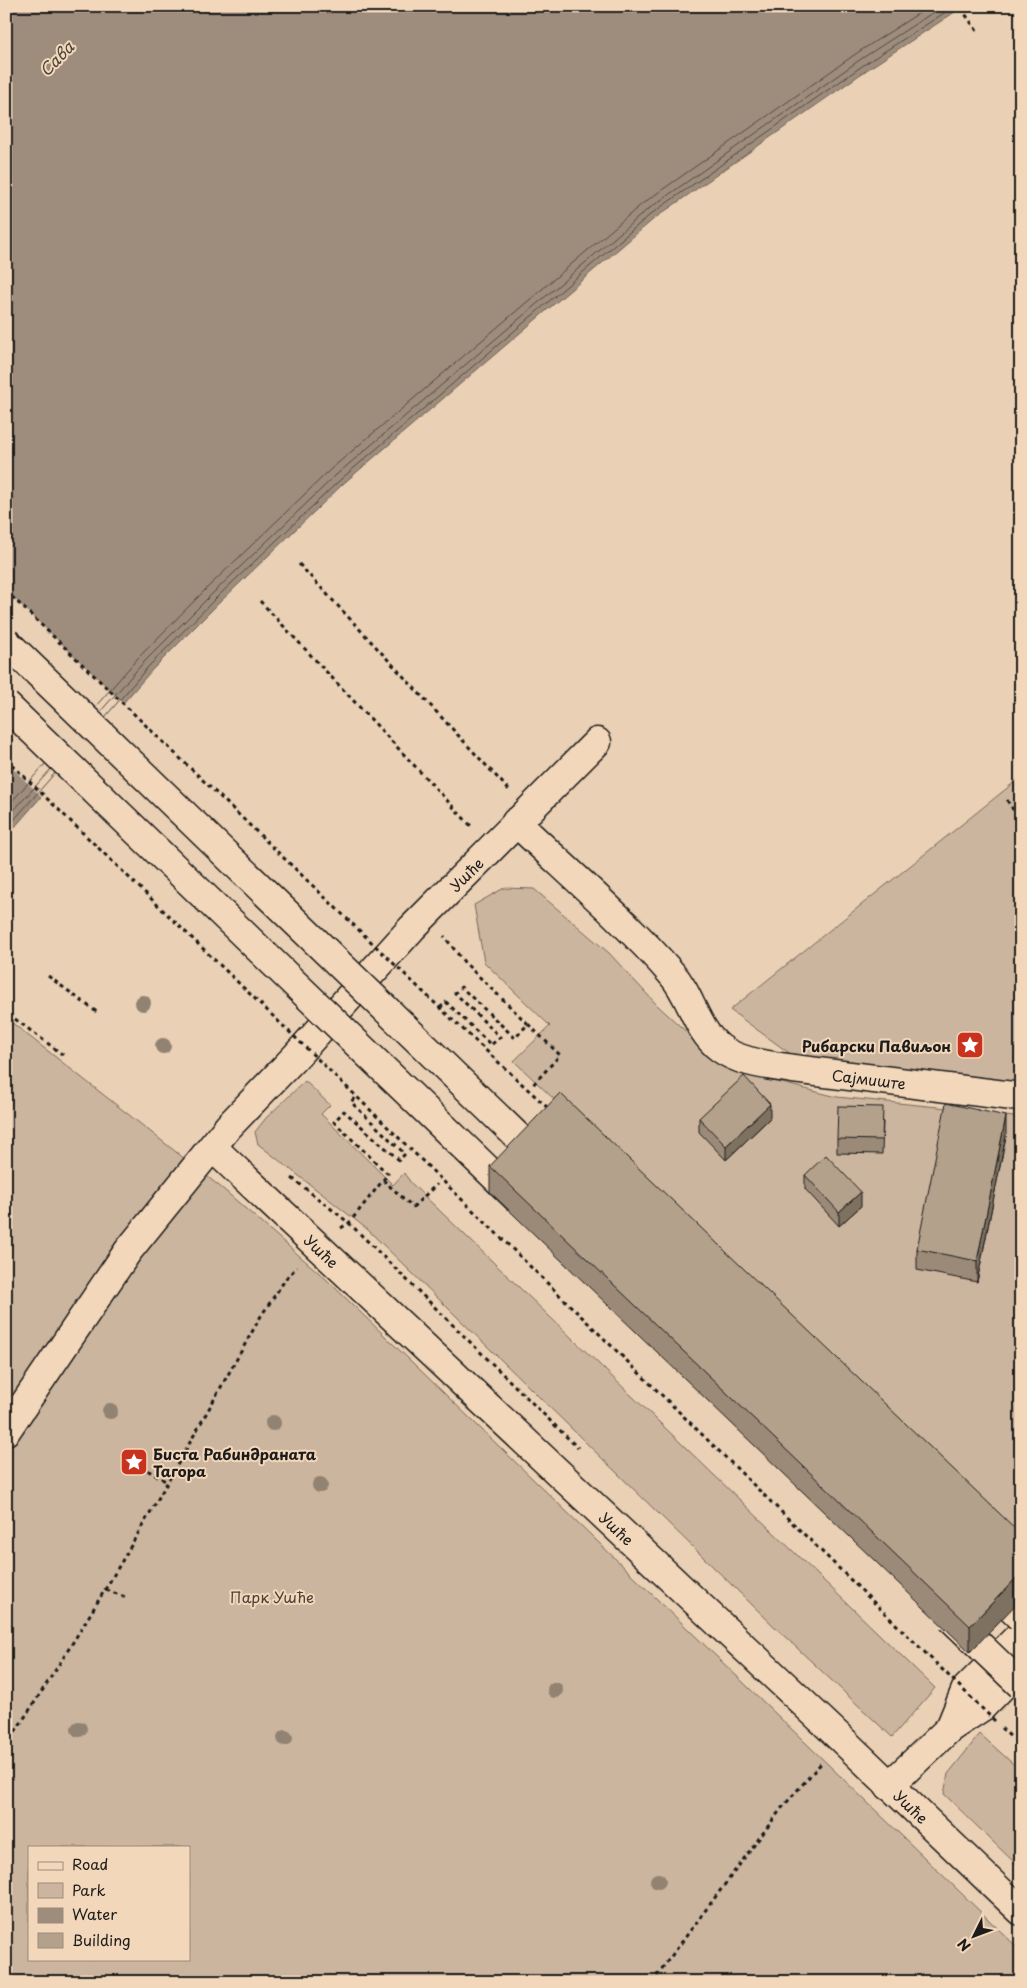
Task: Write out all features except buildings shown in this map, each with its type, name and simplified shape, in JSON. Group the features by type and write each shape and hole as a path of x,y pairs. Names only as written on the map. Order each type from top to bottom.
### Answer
{"street":[{"path":"6,642 563,1180"},
{"path":"6,705 535,1216"},
{"name":"Ушће","path":"6,1431 128,1251 212,1147 426,914 597,742"},
{"name":"Сајмиште","path":"522,816 668,970 687,995 702,1028 721,1048 735,1056 759,1063 793,1069 1021,1097"},
{"name":"Ушће","path":"212,1147 1021,1911"},
{"path":"964,1563 1021,1618"},
{"path":"935,1602 1021,1685"},
{"path":"950,1728 966,1689 1021,1634"},
{"path":"890,1786 950,1728 982,1707 1021,1667"}],"path":[{"path":"961,8 978,31"},
{"path":"299,564 522,816"},
{"path":"6,591 440,1008 553,1113"},
{"path":"260,601 492,847"},
{"path":"6,759 356,1096 1021,1746"},
{"path":"1008,800 1021,822"},
{"path":"426,914 464,962 560,1056 531,1087"},
{"path":"48,976 98,1013"},
{"path":"440,1008 446,1002 491,1045 500,1037 455,993 461,987 514,1038 528,1024"},
{"path":"15,1019 66,1056"},
{"path":"6,1745 39,1697 106,1590 261,1316 287,1277 318,1246 348,1223 388,1174 334,1122 344,1111 399,1160 406,1154 351,1102 356,1096"},
{"path":"286,1174 348,1223"},
{"path":"384,1180 413,1207 437,1184"},
{"path":"134,1462 167,1482"},
{"path":"106,1590 125,1597"},
{"path":"652,1982 781,1809 841,1739"}],"green space":[{"path":"1021,777 1021,1087 796,1058 730,1010"},
{"path":"504,888 534,889 609,953 657,1005 727,1069 837,1097 938,1107 1021,1118 1021,1544 514,1061 550,1026 484,962 474,905"},
{"name":"Парк Ушће","path":"6,1018 223,1189 326,1279 1021,1951 1021,1982 6,1982"},
{"path":"305,1081 330,1105 321,1114 393,1185 404,1173 411,1183 935,1688 892,1737 781,1633 367,1229 258,1144 255,1132 266,1118"},
{"path":"980,1734 1021,1771 1021,1869 944,1794 948,1774"}],"water":[{"name":"Сава","path":"6,6 964,6 868,69 655,218 344,483 152,670 6,837"}],"pier":[{"path":"6,591 125,705 43,798 6,762"}],"place":[{"name":"Рибарски Павиљон","path":"970,1045"},
{"name":"Биста Рабиндраната Тагора","path":"134,1462"}]}
